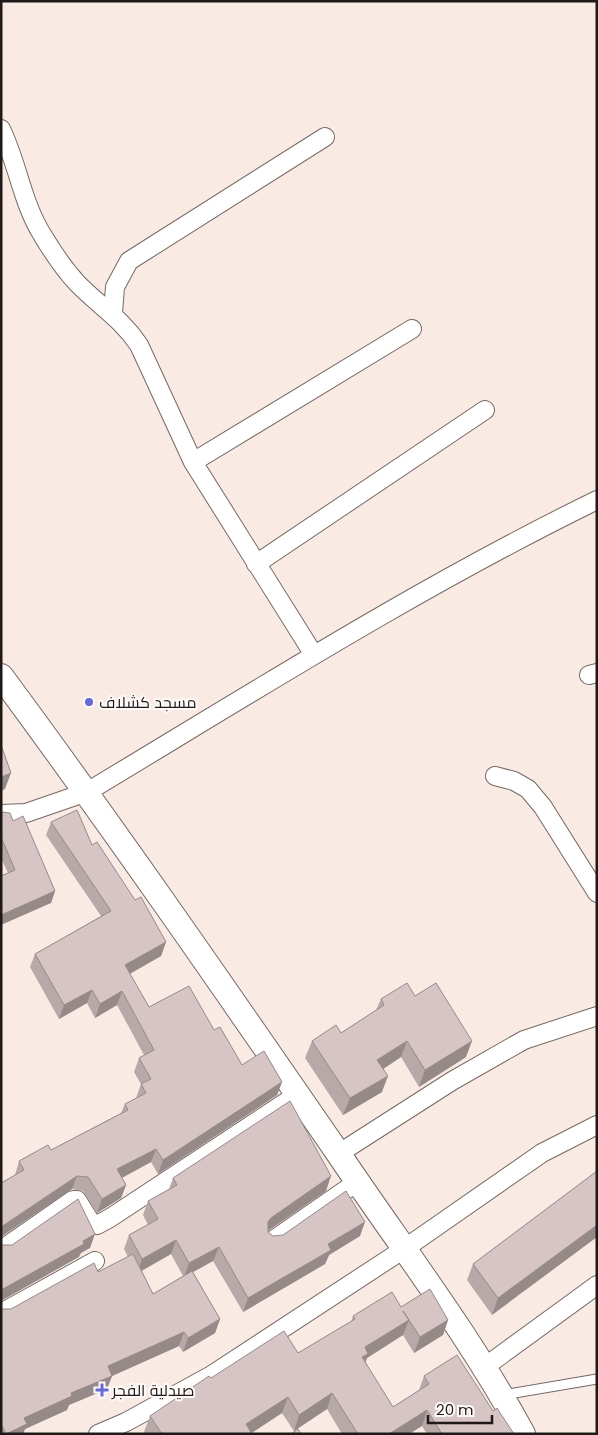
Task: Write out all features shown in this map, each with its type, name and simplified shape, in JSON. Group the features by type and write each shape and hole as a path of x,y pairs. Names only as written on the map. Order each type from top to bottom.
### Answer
{"main road":[{"path":"1,676 87,792 486,1366 523,1434"}],"street":[{"path":"1,129 17,167 28,209 43,236 77,283 113,313 139,344 193,462 314,655"},
{"path":"113,313 114,287 129,261 326,137"},
{"path":"193,462 412,329"},
{"path":"256,564 485,410"},
{"path":"1,814 26,812 87,792 314,655 508,544 597,500"},
{"path":"495,776 514,781 528,789 543,807 597,893"},
{"path":"338,1154 452,1081 524,1040 597,1016"},
{"path":"1,1250 73,1200 77,1200 85,1210 92,1224 97,1225 298,1094"},
{"path":"98,1434 128,1428 404,1249 542,1153 597,1125"},
{"path":"272,1241 357,1182"},
{"path":"1,1314 95,1261"},
{"path":"486,1366 597,1285"}],"lane":[{"path":"502,1395 597,1379"}],"building":[{"path":"1,745 11,773 1,777"},
{"path":"77,810 92,845 97,842 135,900 141,897 166,942 125,965 149,1007 189,986 214,1030 220,1027 242,1065 264,1051 282,1082 163,1160 156,1149 117,1169 126,1185 102,1199 88,1177 77,1176 1,1227 1,1183 24,1170 19,1161 48,1145 51,1150 128,1110 125,1104 146,1093 141,1084 151,1079 139,1058 154,1050 122,991 100,1004 92,990 64,1005 35,954 111,911 51,822"},
{"path":"2,812 10,813 13,821 23,816 55,891 1,915 1,876 15,870 1,837"},
{"path":"407,983 415,996 436,983 472,1041 425,1070 407,1041 377,1060 388,1076 350,1098 312,1041 336,1025 341,1033 384,1005 381,999"},
{"path":"290,1101 331,1176 271,1218 268,1222 268,1232 273,1236 283,1235 346,1191 365,1222 328,1244 331,1250 248,1298 219,1247 189,1263 176,1240 142,1259 129,1235 158,1219 148,1201 177,1185 173,1178"},
{"path":"597,1171 597,1225 498,1298 473,1264"},
{"path":"78,1199 95,1234 83,1241 84,1244 1,1290 1,1245 12,1245"},
{"path":"133,1254 153,1294 192,1271 220,1319 188,1338 184,1332 108,1366 112,1376 71,1393 72,1396 24,1418 27,1424 6,1434 1,1424 1,1309 11,1309 94,1263 98,1272"},
{"path":"430,1289 448,1320 420,1337 409,1320 365,1347 368,1354 362,1357 393,1407 429,1384 424,1376 457,1355 493,1411 497,1408 514,1434 442,1434 427,1410 389,1434 358,1434 332,1393 299,1415 288,1397 246,1424 252,1434 162,1434 150,1416 209,1376 211,1378 284,1331 298,1353 355,1319 353,1316 392,1292 401,1307"},
{"path":"298,1429 301,1434 291,1434"}],"place":[{"name":"مسجد كشلاف","path":"89,702"},
{"name":"صيدلية الفجر","path":"102,1390"}]}
